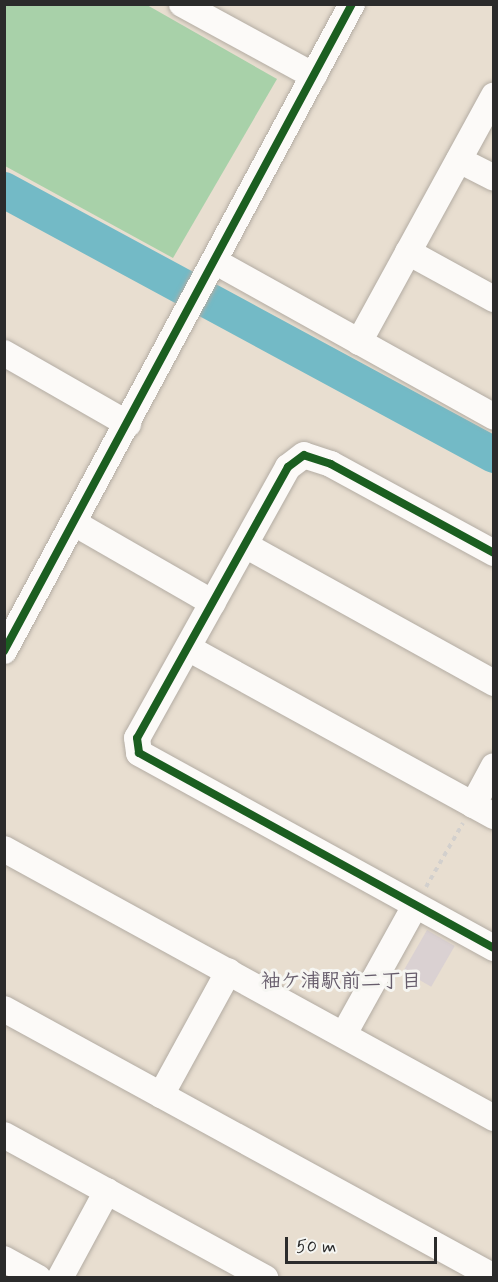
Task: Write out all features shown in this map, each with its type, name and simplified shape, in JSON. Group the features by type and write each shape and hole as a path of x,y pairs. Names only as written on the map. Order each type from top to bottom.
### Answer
{"street":[{"path":"182,4 314,76"},
{"path":"4,651 216,262 352,4"},
{"path":"359,342 494,95"},
{"path":"459,160 494,178"},
{"path":"408,252 494,299"},
{"path":"216,262 494,417"},
{"path":"4,353 128,424"},
{"path":"494,553 331,464 304,455 288,467 137,738 139,753 494,948"},
{"path":"74,523 213,603"},
{"path":"245,544 494,683"},
{"path":"188,648 483,810 494,766"},
{"path":"4,849 229,970 494,1118"},
{"path":"344,1034 416,906"},
{"path":"161,1095 229,970"},
{"path":"4,1010 494,1277"},
{"path":"4,1135 265,1278"},
{"path":"60,1278 107,1191"},
{"path":"4,1259 38,1278"}],"path":[{"path":"416,906 483,810"}],"green space":[{"path":"4,5 147,5 277,79 173,258 5,166"}],"building":[{"path":"427,930 455,946 431,987 404,971"}],"waterway":[{"path":"4,190 494,455"}],"cycle path":[{"path":"4,651 352,4"},
{"path":"494,553 331,464 304,455 288,467 137,738 139,753 494,948"}],"district":[{"name":"袖ケ浦駅前二丁目","path":"341,981"}]}
